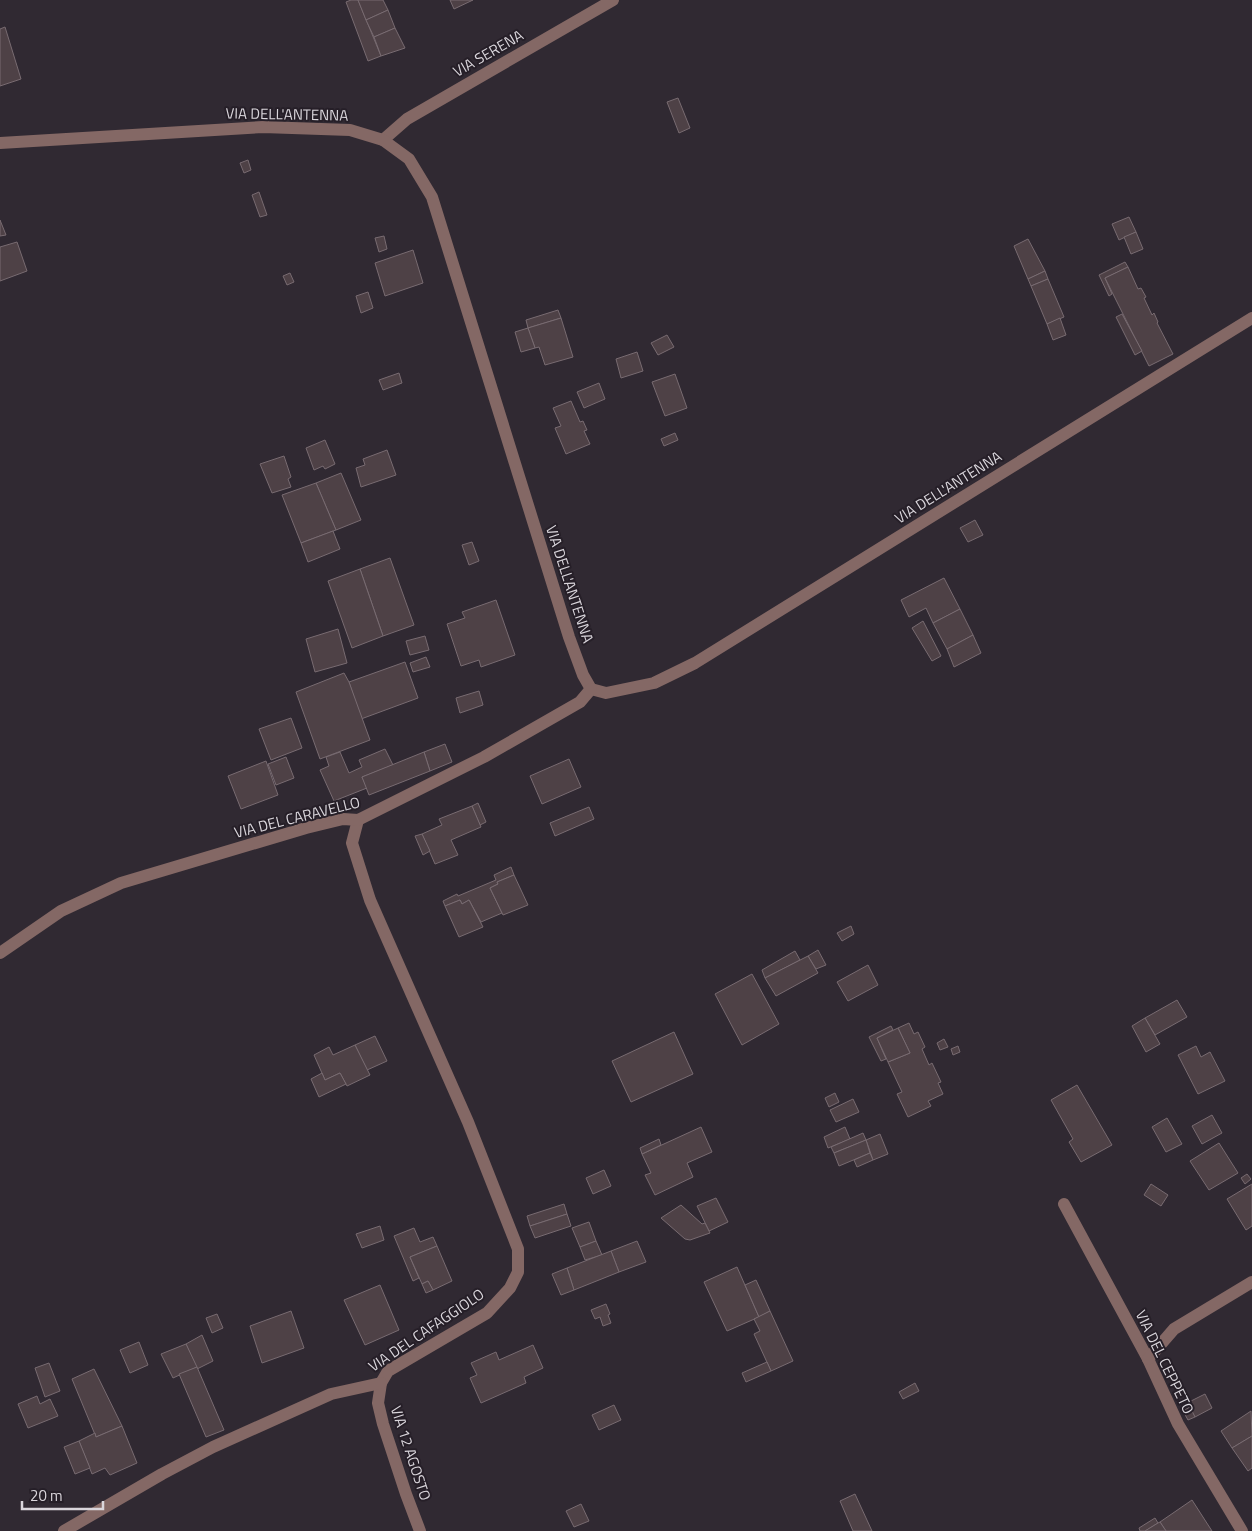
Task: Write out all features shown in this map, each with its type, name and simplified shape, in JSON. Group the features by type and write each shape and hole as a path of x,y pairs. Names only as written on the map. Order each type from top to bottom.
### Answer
{"street":[{"name":"VIA SERENA","path":"383,140 407,119 613,0"},
{"name":"VIA DELL'ANTENNA","path":"0,143 263,127 350,130 383,140 409,160 432,197 569,637 583,675 591,689 606,693 654,684 695,663 1252,318"},
{"name":"VIA DEL CARAVELLO","path":"0,953 61,911 121,883 306,828 343,819 358,820 484,757 580,702 591,689"},
{"name":"VIA DEL CAFAGGIOLO","path":"64,1531 213,1447 331,1394 381,1383 388,1371 486,1313 510,1288 518,1272 518,1249 468,1122 370,900 352,843 358,820"},
{"name":"VIA DEL CEPPETO","path":"1064,1204 1148,1359 1178,1424 1242,1531"},
{"path":"1148,1359 1174,1329 1252,1282"},
{"name":"VIA 12 AGOSTO","path":"381,1383 378,1403 383,1424 420,1531"}],"building":[{"path":"358,0 381,56 368,61 346,2"},
{"path":"358,0 383,0 388,10 366,20"},
{"path":"450,0 473,0 454,9"},
{"path":"388,10 395,28 374,37 366,20"},
{"path":"5,27 21,79 0,86 0,29"},
{"path":"395,28 405,48 381,56 374,37"},
{"path":"678,98 690,128 679,133 667,102"},
{"path":"248,160 251,170 244,173 240,163"},
{"path":"259,192 267,215 260,217 252,195"},
{"path":"1129,217 1136,232 1119,240 1112,224"},
{"path":"0,220 6,235 0,236"},
{"path":"1136,232 1143,249 1131,254 1124,237"},
{"path":"384,236 387,249 379,252 375,238"},
{"path":"1028,239 1045,271 1028,279 1014,246"},
{"path":"17,242 27,271 0,281 0,247"},
{"path":"413,250 423,283 385,296 375,263"},
{"path":"1125,262 1128,267 1105,278 1112,294 1109,296 1099,275"},
{"path":"1128,267 1138,289 1141,288 1146,297 1144,298 1152,315 1154,313 1173,354 1149,366 1105,278"},
{"path":"1045,271 1048,279 1031,286 1028,279"},
{"path":"290,273 294,282 287,285 283,276"},
{"path":"1048,279 1064,317 1047,324 1031,286"},
{"path":"368,292 373,308 361,313 356,296"},
{"path":"558,310 561,318 528,328 526,320"},
{"path":"1122,314 1142,351 1135,355 1116,317"},
{"path":"561,318 573,357 545,365 539,347 535,348 528,328"},
{"path":"1060,318 1066,335 1053,340 1047,324"},
{"path":"528,328 535,348 521,352 515,332"},
{"path":"667,335 674,347 658,355 651,343"},
{"path":"637,352 643,371 621,378 616,359"},
{"path":"399,373 402,383 383,390 379,380"},
{"path":"675,374 687,408 665,416 652,382"},
{"path":"599,383 605,399 584,408 577,392"},
{"path":"571,401 580,422 583,421 587,430 584,431 590,444 566,454 555,428 561,426 553,408"},
{"path":"675,433 678,440 664,446 661,439"},
{"path":"325,440 335,464 325,469 323,466 314,470 306,448"},
{"path":"387,450 396,475 361,487 356,468 365,465 363,459"},
{"path":"284,456 291,477 288,479 291,487 272,493 260,464"},
{"path":"341,473 361,520 336,530 316,483"},
{"path":"316,483 336,530 301,543 282,495"},
{"path":"975,520 983,535 968,542 960,528"},
{"path":"333,531 340,549 308,562 301,543"},
{"path":"472,542 479,561 469,565 462,545"},
{"path":"390,558 414,625 383,636 360,569"},
{"path":"360,569 383,636 352,648 328,581"},
{"path":"944,578 960,609 933,623 926,608 909,617 901,600"},
{"path":"496,600 515,655 481,667 479,660 461,666 447,624 465,618 462,612"},
{"path":"960,609 973,635 947,649 933,623"},
{"path":"923,621 941,656 932,661 912,628"},
{"path":"338,629 347,663 315,672 306,639"},
{"path":"973,635 981,653 954,667 947,649"},
{"path":"425,636 429,650 410,655 406,641"},
{"path":"426,657 430,667 413,672 410,663"},
{"path":"405,662 418,698 361,719 349,682"},
{"path":"344,673 370,740 320,759 296,692"},
{"path":"479,691 483,705 460,713 456,698"},
{"path":"291,718 302,748 271,760 259,729"},
{"path":"445,744 452,762 430,771 424,752"},
{"path":"385,749 393,765 362,777 367,788 334,801 320,770 329,766 326,757 340,752 349,773 362,767 359,760"},
{"path":"424,752 430,771 369,795 362,777"},
{"path":"286,757 294,778 276,785 268,764"},
{"path":"569,759 581,787 542,804 530,776"},
{"path":"266,761 278,795 241,809 228,776"},
{"path":"478,803 486,822 480,825 472,806"},
{"path":"472,806 481,827 451,840 458,855 435,864 422,834 442,825 439,819"},
{"path":"589,807 594,819 555,836 550,823"},
{"path":"422,834 430,851 423,855 415,836"},
{"path":"511,867 514,875 497,882 498,884 490,888 502,913 481,922 469,900 462,904 460,900 445,906 443,901 496,880 494,875"},
{"path":"514,875 528,905 503,915 490,888 498,884 497,882"},
{"path":"460,900 462,904 469,900 483,927 459,937 445,906"},
{"path":"851,926 854,934 842,941 837,933"},
{"path":"818,950 826,965 816,969 808,956"},
{"path":"795,951 800,960 765,978 762,970"},
{"path":"808,956 818,973 776,996 765,978"},
{"path":"868,965 878,985 848,1001 837,982"},
{"path":"752,974 779,1024 742,1045 715,994"},
{"path":"1177,1000 1187,1017 1155,1035 1145,1018"},
{"path":"1145,1018 1160,1044 1146,1052 1132,1026"},
{"path":"909,1023 914,1034 918,1032 925,1047 922,1049 929,1065 932,1063 941,1082 938,1083 943,1094 928,1101 931,1106 908,1117 897,1094 902,1092 888,1062 910,1053 898,1028"},
{"path":"891,1026 893,1030 877,1038 886,1059 881,1061 869,1037"},
{"path":"898,1028 910,1053 888,1062 877,1038"},
{"path":"674,1032 693,1074 631,1102 612,1061"},
{"path":"375,1036 387,1061 367,1070 355,1045"},
{"path":"944,1039 948,1047 940,1050 937,1043"},
{"path":"355,1045 370,1075 347,1086 340,1073 325,1080 314,1055 329,1047 333,1055"},
{"path":"958,1046 960,1052 953,1055 951,1049"},
{"path":"1196,1046 1201,1057 1210,1052 1225,1081 1198,1094 1178,1055"},
{"path":"322,1073 325,1080 340,1073 346,1084 319,1097 311,1079"},
{"path":"1077,1085 1112,1145 1081,1162 1069,1142 1073,1139 1051,1100"},
{"path":"835,1093 839,1102 829,1107 825,1098"},
{"path":"853,1099 859,1112 836,1122 830,1110"},
{"path":"1212,1115 1222,1133 1202,1144 1192,1126"},
{"path":"1167,1118 1182,1144 1166,1152 1152,1127"},
{"path":"701,1127 712,1152 687,1163 693,1177 655,1195 645,1175 651,1173 642,1154"},
{"path":"845,1127 850,1139 828,1148 824,1137"},
{"path":"863,1133 866,1140 834,1153 831,1147"},
{"path":"880,1134 888,1154 873,1160 866,1140"},
{"path":"659,1139 661,1145 642,1154 640,1148"},
{"path":"866,1140 870,1153 839,1166 834,1153"},
{"path":"1219,1143 1238,1173 1209,1190 1190,1161"},
{"path":"870,1153 873,1160 857,1167 854,1160"},
{"path":"604,1170 611,1186 593,1194 586,1178"},
{"path":"1247,1174 1251,1179 1245,1184 1241,1178"},
{"path":"1151,1184 1168,1195 1161,1206 1144,1195"},
{"path":"1252,1184 1252,1226 1246,1230 1227,1199"},
{"path":"716,1198 728,1222 709,1231 697,1206"},
{"path":"564,1204 567,1214 530,1226 527,1216"},
{"path":"681,1205 702,1224 705,1223 710,1233 690,1240 685,1239 661,1218"},
{"path":"567,1214 571,1226 535,1238 530,1226"},
{"path":"589,1222 596,1241 580,1247 572,1228"},
{"path":"380,1226 384,1240 362,1248 356,1234"},
{"path":"414,1228 420,1242 433,1237 437,1246 410,1257 419,1278 413,1281 394,1236"},
{"path":"596,1241 602,1255 585,1260 580,1247"},
{"path":"637,1241 646,1262 619,1272 611,1251"},
{"path":"437,1246 452,1281 433,1290 428,1281 422,1284 410,1257"},
{"path":"611,1251 619,1272 574,1290 567,1268"},
{"path":"737,1267 759,1317 727,1331 704,1282"},
{"path":"567,1268 574,1290 561,1295 552,1274"},
{"path":"756,1280 770,1311 759,1317 745,1285"},
{"path":"428,1281 433,1290 426,1293 422,1284"},
{"path":"380,1285 399,1330 365,1345 344,1300"},
{"path":"606,1304 611,1323 603,1326 600,1317 595,1319 591,1310"},
{"path":"291,1311 304,1348 262,1363 250,1326"},
{"path":"770,1311 793,1361 771,1371 754,1334 760,1331 754,1319"},
{"path":"217,1314 223,1328 212,1333 206,1318"},
{"path":"202,1335 213,1361 197,1369 186,1344"},
{"path":"139,1342 148,1365 130,1373 120,1350"},
{"path":"186,1344 197,1367 173,1378 161,1354"},
{"path":"533,1345 543,1368 524,1377 526,1383 481,1403 470,1378 477,1375 471,1363 496,1352 499,1360"},
{"path":"767,1362 771,1371 746,1382 742,1373"},
{"path":"49,1363 60,1391 45,1397 35,1368"},
{"path":"197,1367 224,1430 206,1437 179,1374"},
{"path":"94,1369 122,1426 96,1437 72,1379"},
{"path":"915,1383 919,1391 903,1399 899,1392"},
{"path":"1205,1394 1212,1408 1195,1417 1187,1403"},
{"path":"37,1396 40,1404 50,1399 58,1416 28,1428 18,1404"},
{"path":"614,1405 621,1420 599,1430 592,1415"},
{"path":"1190,1407 1195,1417 1188,1420 1183,1411"},
{"path":"1251,1411 1252,1436 1232,1448 1221,1431"},
{"path":"122,1426 137,1463 110,1475 105,1468 92,1474 79,1441 95,1433 96,1437"},
{"path":"1252,1436 1252,1468 1248,1471 1232,1448"},
{"path":"79,1441 90,1468 75,1474 64,1447"},
{"path":"855,1494 872,1531 853,1531 840,1501"},
{"path":"1192,1500 1212,1531 1166,1531 1160,1522"},
{"path":"581,1504 589,1521 574,1527 566,1511"},
{"path":"1155,1518 1158,1523 1145,1531 1140,1531 1139,1528"},
{"path":"1160,1522 1166,1531 1145,1531 1158,1523"}]}
